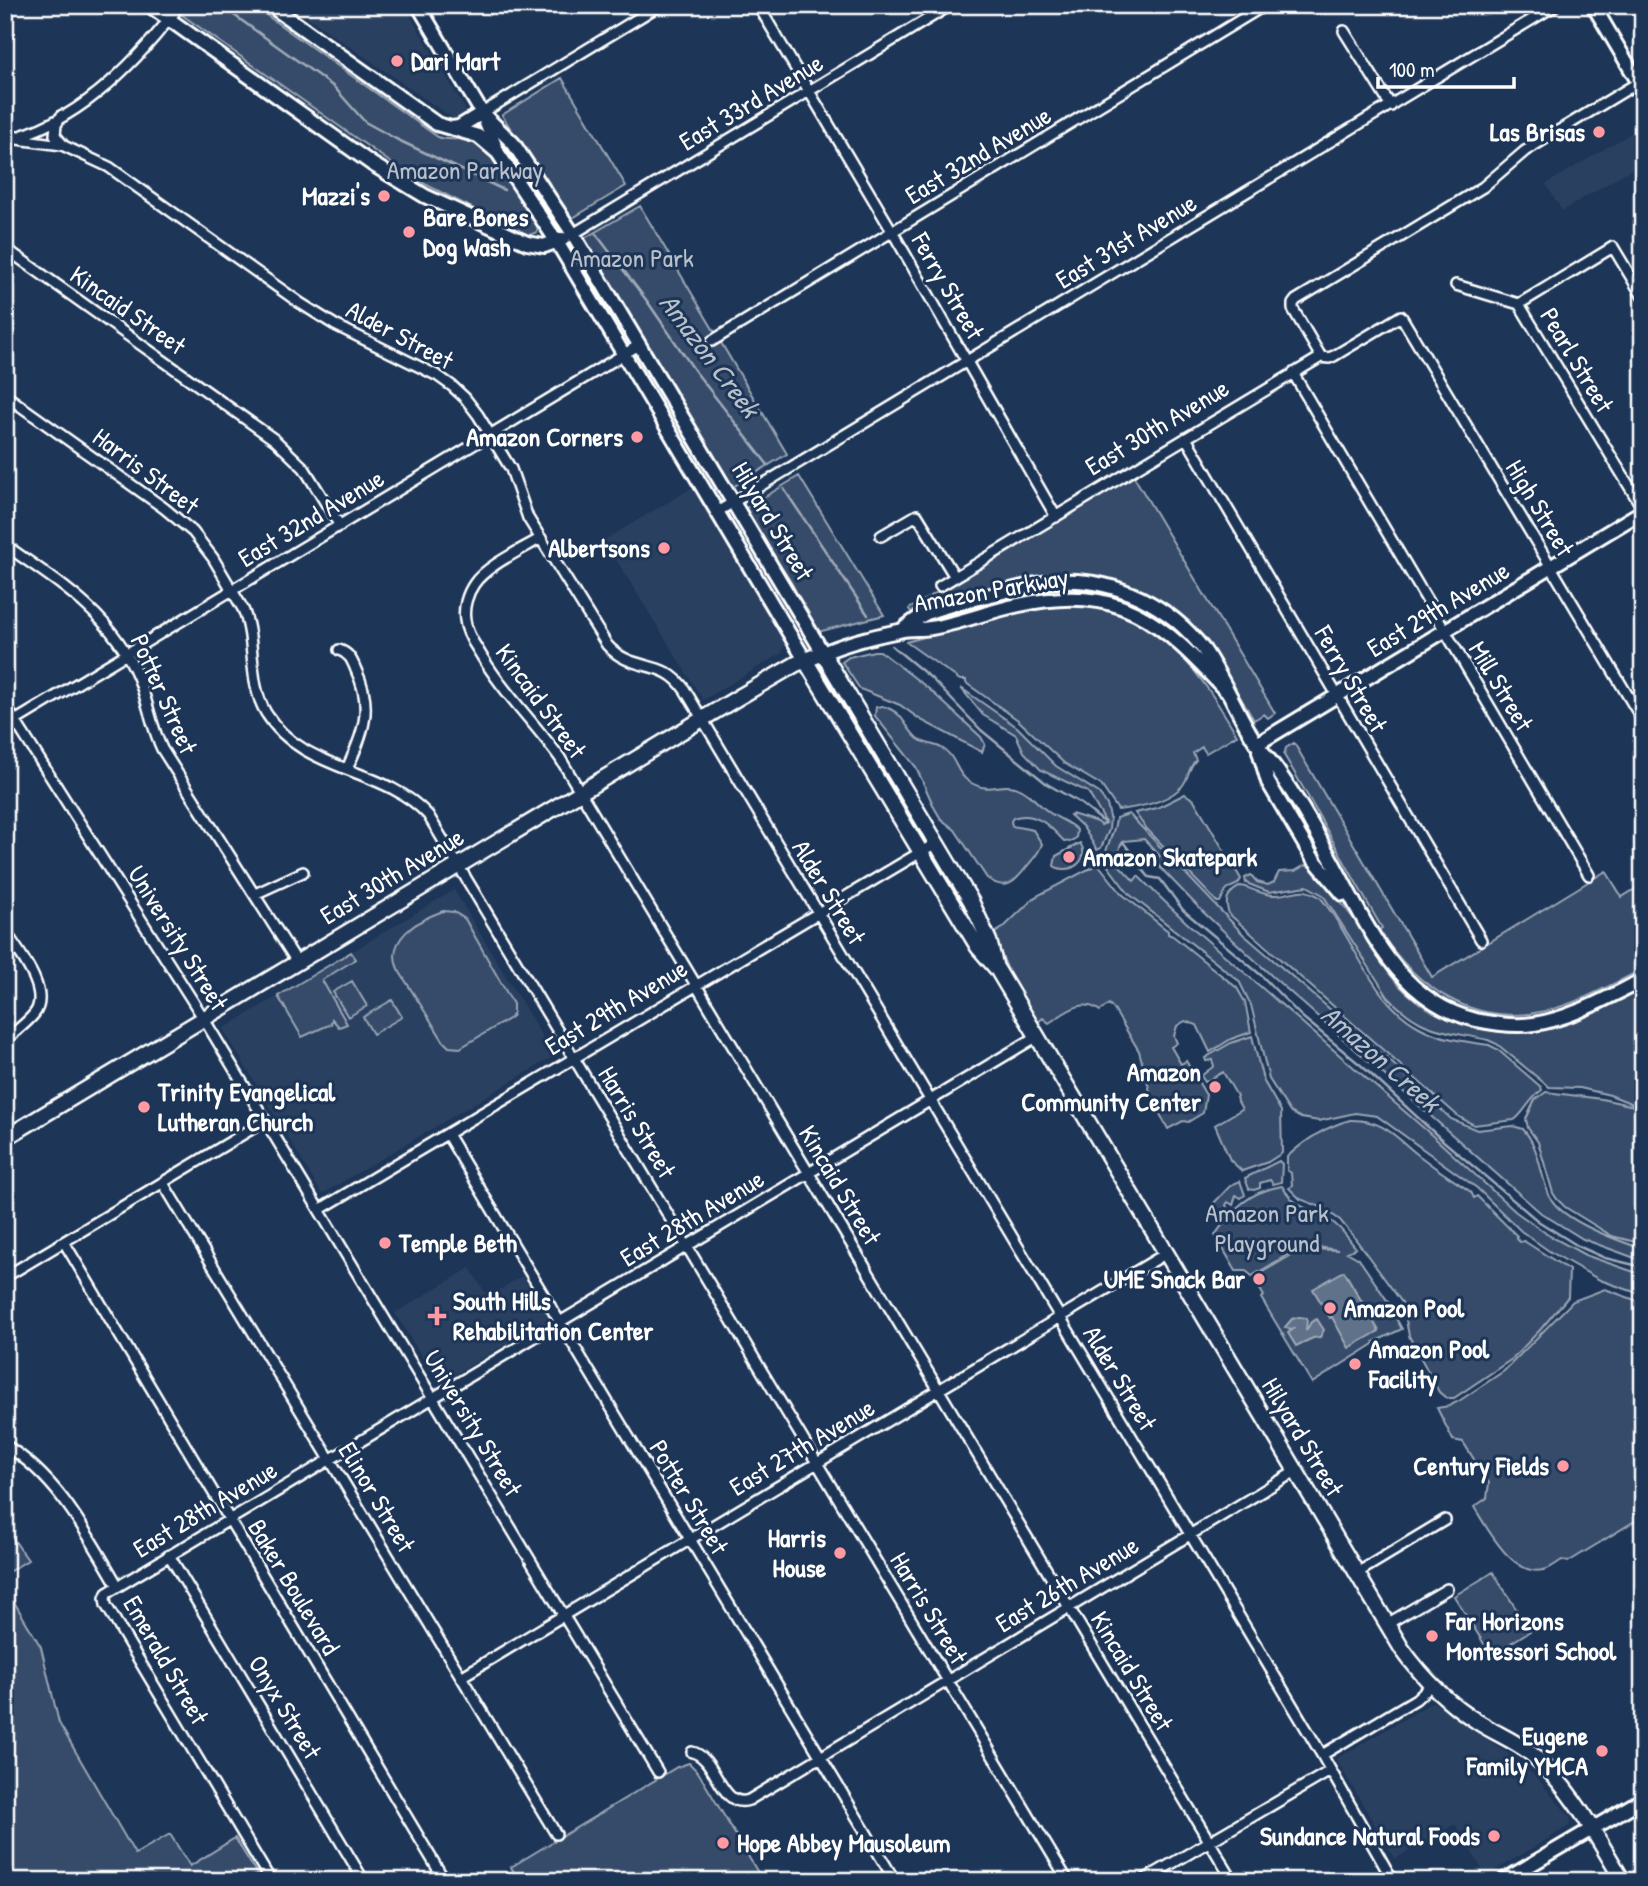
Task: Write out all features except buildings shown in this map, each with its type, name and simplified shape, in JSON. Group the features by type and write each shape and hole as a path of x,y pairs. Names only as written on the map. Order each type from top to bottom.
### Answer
{"main road":[{"path":"149,5 172,17 372,164 409,188 527,243 544,246 572,234"},
{"path":"270,5 437,124 478,136 498,153"},
{"name":"Hilyard Street","path":"418,5 482,113 498,153 557,242 978,947 997,969 1402,1649 1431,1685 1472,1718 1530,1753 1561,1784 1623,1881"},
{"path":"1593,5 1641,86"},
{"path":"450,129 482,113"},
{"name":"Hilyard Street","path":"482,113 513,144 572,234 639,345 981,921 997,969"},
{"name":"East 29th Avenue","path":"1257,744 1643,510"},
{"name":"Amazon Parkway","path":"805,660 901,630 931,628 974,615 1050,599 1093,599 1122,607 1172,637 1226,691 1257,744 1281,775 1326,849 1361,916 1388,959 1404,979 1422,995 1464,1017 1487,1022 1521,1024 1557,1018 1586,1008 1643,980"},
{"name":"East 30th Avenue","path":"5,1138 702,719 805,660"},
{"path":"1503,1881 1643,1798"}],"street":[{"path":"482,113 660,5"},
{"name":"Ferry Street","path":"758,5 892,231 1056,517"},
{"name":"East 33rd Avenue","path":"572,234 951,5"},
{"name":"East 32nd Avenue","path":"712,341 1265,5"},
{"name":"East 31st Avenue","path":"717,512 1556,5"},
{"path":"5,140 29,133 110,84 172,17"},
{"path":"1344,31 1391,106"},
{"path":"1321,357 1293,304 1483,187 1525,151 1641,86"},
{"path":"62,115 56,125 55,135 64,146"},
{"name":"Alder Street","path":"5,140 26,139 64,146 109,167 312,311 452,386 465,398 511,469 521,502 607,645 616,655 628,662 653,667 674,676 702,719 1322,1755 1393,1881"},
{"path":"1457,285 1519,304 1612,247 1643,297"},
{"name":"Kincaid Street","path":"5,248 275,440 304,468 340,526"},
{"name":"Pearl Street","path":"1519,304 1643,510"},
{"name":"East 30th Avenue","path":"940,586 1293,373 1321,357 1334,356 1401,316"},
{"name":"High Street","path":"1401,316 1643,722"},
{"name":"East 32nd Avenue","path":"5,727 639,345"},
{"name":"Mill Street","path":"1293,373 1589,876"},
{"name":"Harris Street","path":"5,395 179,519 203,544 247,619 252,670 257,693 266,713 295,745 313,756 398,790 418,804 438,829 1068,1881"},
{"name":"Ferry Street","path":"1186,438 1481,940"},
{"path":"881,536 917,514 955,578"},
{"name":"Kincaid Street","path":"541,538 484,573 474,584 464,609 469,635 507,694 545,738 580,793 1233,1881"},
{"name":"Potter Street","path":"5,545 85,602 100,616 137,674 153,731 162,749 297,962"},
{"path":"339,650 350,657 366,699 366,720 347,769"},
{"name":"University Street","path":"5,705 204,1019 657,1772"},
{"name":"East 29th Avenue","path":"319,1210 936,843"},
{"path":"255,894 303,872"},
{"path":"5,931 38,985 41,996 34,1014 5,1041"},
{"name":"East 28th Avenue","path":"118,1586 1036,1037"},
{"path":"5,1277 265,1121"},
{"name":"Potter Street","path":"447,1134 895,1881"},
{"name":"Elinor Street","path":"163,1182 556,1834"},
{"name":"Baker Boulevard","path":"64,1242 445,1881"},
{"name":"East 27th Avenue","path":"461,1677 1165,1254"},
{"name":"Emerald Street","path":"5,1445 41,1474 64,1499 118,1586 107,1593 106,1605 271,1881"},
{"name":"East 26th Avenue","path":"692,1752 705,1759 729,1795 740,1802 754,1797 1296,1471"},
{"path":"1357,1573 1445,1520"},
{"name":"Onyx Street","path":"169,1555 364,1881"},
{"path":"1387,1624 1447,1590"},
{"path":"1322,1755 1416,1699 1431,1685"},
{"path":"1142,1881 1331,1771"}],"shaded area":[{"path":"290,5 404,5 465,112 454,119"},
{"path":"1643,126 1643,162 1562,211 1546,184"},
{"path":"692,488 785,642 782,653 703,700 604,540"},
{"path":"454,890 554,1056 322,1194 223,1029"},
{"path":"470,1268 488,1297 522,1276 547,1320 442,1382 437,1381 395,1313"},
{"path":"1344,1271 1379,1331 1349,1348 1313,1289"},
{"path":"1307,1318 1306,1331 1311,1322 1317,1319 1324,1330 1320,1337 1296,1346 1288,1333 1295,1328 1290,1330 1285,1327 1292,1319"},
{"path":"1433,1702 1504,1751 1536,1777 1571,1818 1569,1826 1486,1876 1455,1824 1395,1859 1336,1759"}],"green space":[{"name":"Amazon Parkway","path":"168,5 252,5 438,137 475,142 501,166 538,224 537,232 527,236 411,177"},
{"name":"Amazon Park","path":"562,78 626,186 571,219 563,212 502,115"},
{"name":"Amazon Park","path":"640,206 787,454 731,488 584,243 585,238"},
{"path":"1133,475 1275,713 1268,718 1264,714 1254,720 1212,651 1194,630 1095,578 972,595 911,612 909,609"},
{"path":"799,476 884,615 818,632 811,623 792,584 743,510"},
{"path":"1091,605 1140,623 1178,653 1209,691 1237,735 1206,753 1202,747 1193,753 1196,760 1177,791 1152,803 1133,808 1118,810 1101,785 1064,763 1018,720 966,683 966,680 960,680 906,642 1037,606"},
{"path":"880,651 929,689 981,737 985,744 982,752 921,720 900,705 860,689 842,662 849,657"},
{"path":"961,688 1017,727 1056,766 1099,793 1107,805 1110,817 1109,830 1101,848 1097,850 1083,827 1070,815 1101,825 1106,823 1088,792 1041,770 1024,752 1016,735 983,715"},
{"path":"882,706 899,715 917,738 946,751 968,781 988,788 1009,786 1020,789 1050,813 1074,827 1077,830 1076,838 1070,842 1064,841 1048,825 1035,818 1013,818 1012,826 1033,830 1042,844 1037,855 1011,883 994,883 987,878 955,830 941,819 916,767 875,716 876,707"},
{"path":"1294,743 1432,977 1606,871 1622,897 1643,884 1643,969 1570,1003 1519,1015 1494,1014 1449,998 1410,969 1379,930 1382,928 1284,755 1286,748"},
{"path":"1185,794 1194,800 1241,879 1238,884 1227,889 1220,902 1217,902 1145,827 1135,813 1157,808"},
{"path":"1129,814 1243,934 1391,1062 1451,1119 1477,1130 1513,1126 1523,1129 1533,1144 1549,1195 1555,1204 1577,1221 1643,1249 1643,1261 1583,1239 1541,1213 1202,911 1154,861 1160,856 1144,839 1124,841 1120,846 1118,864 1134,881 1138,876 1186,922 1426,1130 1516,1212 1550,1236 1585,1255 1643,1275 1643,1295 1600,1280 1549,1251 1521,1231 1477,1188 1377,1116 1355,1113 1319,1121 1301,1118 1290,1112 1269,1079 1251,1005 1239,981 1129,894 1104,861 1116,818"},
{"name":"Amazon Skatepark","path":"1080,843 1083,855 1077,865 1066,869 1054,866 1056,856"},
{"path":"1098,864 1122,894 1237,988 1245,1002 1251,1032 1231,1039 1210,1052 1197,1025 1185,1021 1177,1026 1174,1036 1177,1043 1171,1047 1181,1064 1186,1061 1206,1095 1203,1113 1168,1129 1152,1099 1139,1051 1113,1008 1109,1004 1100,1011 1093,1007 1080,1006 1049,1023 1043,1018 1038,1022 1009,973 993,934 1003,928 1035,897"},
{"path":"1305,865 1312,868 1343,905 1398,984 1432,1011 1452,1020 1495,1031 1539,1031 1581,1019 1643,989 1643,1103 1633,1104 1580,1088 1549,1087 1497,1044 1434,1028 1412,1018 1388,997 1323,895 1307,886 1269,892 1246,883 1245,878 1251,875 1257,882 1268,885 1274,882 1279,872 1295,871"},
{"path":"1241,886 1271,895 1307,891 1320,897 1376,986 1403,1017 1437,1035 1497,1049 1542,1090 1514,1120 1474,1125 1459,1117 1229,914 1228,897"},
{"path":"443,911 454,912 465,919 513,1004 513,1015 510,1018 460,1048 449,1047 444,1042 398,969 395,958 396,949 406,932 414,925"},
{"path":"351,952 356,959 322,980 347,1024 339,1027 332,1019 331,1024 302,1037 278,996"},
{"path":"352,981 367,1006 348,1017 333,992"},
{"path":"392,1000 402,1017 373,1034 363,1017"},
{"path":"1252,1036 1263,1080 1281,1111 1282,1153 1268,1162 1242,1171 1230,1160 1215,1125 1242,1109 1237,1096 1223,1072 1205,1082 1201,1076 1214,1066 1212,1060 1206,1061 1205,1058 1231,1043"},
{"path":"1546,1092 1602,1099 1643,1108 1643,1244 1612,1236 1565,1207 1553,1193 1538,1142 1528,1128 1526,1119 1535,1100"},
{"path":"1350,1120 1374,1123 1391,1132 1471,1192 1474,1198 1477,1196 1520,1242 1524,1241 1569,1270 1568,1297 1540,1330 1512,1359 1454,1398 1446,1398 1439,1392 1409,1336 1403,1304 1354,1237 1340,1220 1321,1207 1300,1199 1289,1188 1292,1185 1291,1173 1287,1170 1287,1157 1316,1134"},
{"path":"1279,1161 1282,1164 1281,1182 1273,1184 1270,1180 1260,1183 1260,1188 1249,1189 1245,1178"},
{"path":"1240,1181 1245,1195 1241,1198 1236,1195 1233,1205 1228,1202 1225,1214 1212,1208 1231,1185"},
{"name":"Amazon Pool","path":"1282,1186 1298,1204 1340,1228 1356,1248 1347,1252 1359,1259 1399,1318 1397,1320 1402,1329 1374,1342 1312,1383 1261,1298 1264,1296 1258,1286 1266,1281 1261,1273 1302,1249 1338,1250 1304,1245 1252,1276 1246,1271 1236,1271 1215,1235 1229,1217 1251,1197"},
{"name":"Century Fields","path":"1605,1289 1643,1303 1643,1516 1568,1562 1562,1560 1547,1569 1535,1571 1524,1567 1503,1551 1474,1507 1487,1498 1489,1483 1463,1442 1453,1440 1437,1408 1459,1401 1504,1371 1573,1301"},
{"path":"5,1527 28,1560 5,1574"},
{"path":"1493,1572 1530,1631 1491,1655 1454,1596"},
{"path":"5,1587 41,1647 59,1723 135,1854 170,1834 190,1866 235,1838 257,1874 246,1881 5,1881"},
{"path":"689,1763 698,1772 763,1881 519,1881 511,1867 677,1767"}],"waterway":[{"name":"Amazon Creek","path":"220,5 334,87 365,122 504,190"},
{"name":"Amazon Creek","path":"596,234 695,371 768,465"},
{"name":"Amazon Creek","path":"784,489 868,615"},
{"name":"Amazon Creek","path":"892,646 931,678 981,730 1047,784 1080,803 1105,823"},
{"name":"Amazon Creek","path":"1123,842 1149,877 1160,879 1183,910 1262,976 1301,1016 1538,1221 1578,1246 1605,1258 1643,1267"}],"place":[{"name":"Dari Mart","path":"397,61"},
{"name":"Las Brisas","path":"1599,132"},
{"name":"Mazzi's","path":"384,196"},
{"name":"Bare Bones Dog Wash","path":"409,232"},
{"name":"Amazon Corners","path":"637,437"},
{"name":"Albertsons","path":"664,548"},
{"name":"Amazon Skatepark","path":"1069,857"},
{"name":"Amazon Community Center","path":"1215,1087"},
{"name":"Trinity Evangelical Lutheran Church","path":"144,1107"},
{"name":"Temple Beth","path":"385,1243"},
{"name":"UME Snack Bar","path":"1259,1279"},
{"name":"Amazon Pool","path":"1330,1308"},
{"name":"South Hills Rehabilitation Center","path":"437,1316"},
{"name":"Amazon Pool Facility","path":"1355,1364"},
{"name":"Century Fields","path":"1563,1466"},
{"name":"Harris House","path":"840,1553"},
{"name":"Far Horizons Montessori School","path":"1432,1636"},
{"name":"Eugene Family YMCA","path":"1602,1751"},
{"name":"Sundance Natural Foods","path":"1494,1836"},
{"name":"Hope Abbey Mausoleum","path":"723,1843"}],"park label":[{"name":"Amazon Park Playground","path":"1267,1228"}]}
